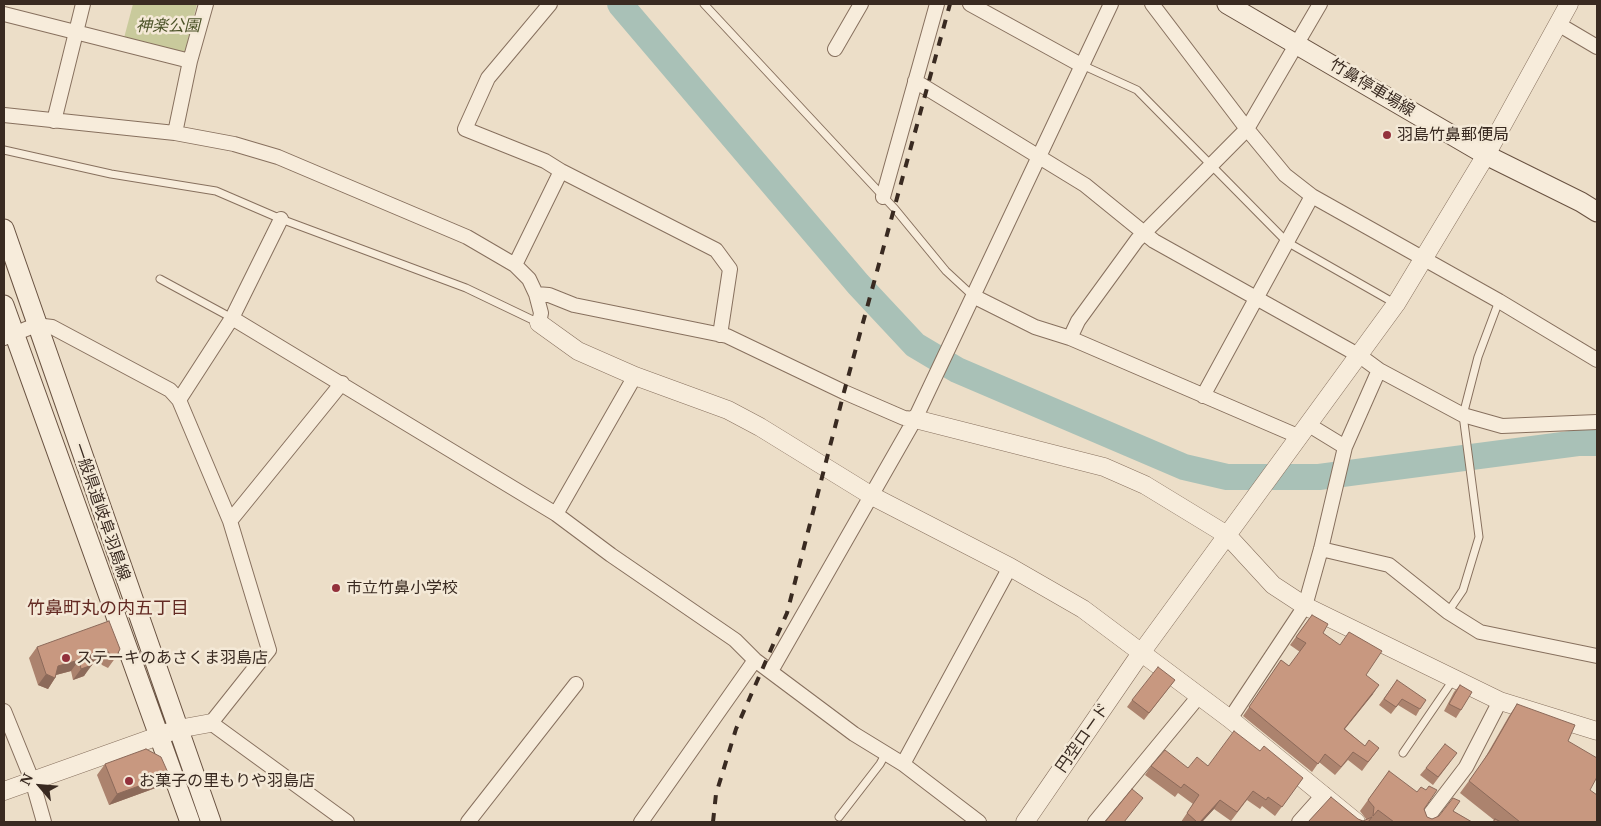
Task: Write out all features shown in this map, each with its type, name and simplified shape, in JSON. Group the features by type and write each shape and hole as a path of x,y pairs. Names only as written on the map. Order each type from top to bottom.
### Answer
{"main road":[{"name":"竹鼻停車場線","path":"1227,4 1486,155 1597,212"},
{"name":"一般県道岐阜羽島線","path":"4,229 36,326 211,822"},
{"name":"一般県道岐阜羽島線","path":"4,305 9,336 190,822"}],"street":[{"path":"54,121 83,4"},
{"path":"175,133 190,61 206,4"},
{"path":"550,4 488,78 465,129 546,161 562,172 716,250 730,269 720,335"},
{"path":"835,48 862,4"},
{"path":"883,197 936,4"},
{"path":"970,4 1081,65"},
{"path":"771,671 915,420 1037,156 1111,4"},
{"path":"1152,4 1247,129 1285,174 1312,196 1499,301 1597,360"},
{"path":"1070,338 1078,321 1137,240 1212,167 1247,129 1320,4"},
{"name":"円空ロード","path":"1025,822 1141,653 1360,356 1396,304 1486,155 1569,4"},
{"path":"4,14 190,61"},
{"path":"1558,24 1597,47"},
{"path":"915,80 1085,185 1144,235 1360,356 1379,370 1462,415 1502,426 1597,422"},
{"path":"4,114 175,133 234,144 278,157 467,236 515,265 528,280 536,294 541,313 539,323 578,351 636,376 728,410 760,426 872,496 1010,567 1083,609 1230,719 1356,822"},
{"path":"515,265 562,172"},
{"path":"1203,396 1312,196"},
{"path":"179,400 232,318 280,219"},
{"path":"536,294 549,295 574,305 727,336 844,392 904,418 1104,467 1145,485 1227,535 1273,585 1305,606 1453,680 1500,701 1597,731"},
{"path":"973,296 1035,327 1070,338 1203,396 1345,447"},
{"path":"232,318 556,514 611,555 735,640 755,660 854,734 886,752 979,822"},
{"path":"4,791 178,729 211,723 269,650 230,521 179,400 170,390 52,327 36,326 9,336"},
{"path":"1230,719 1305,606 1321,549 1334,486 1345,447 1379,370"},
{"path":"556,514 636,376"},
{"path":"230,521 342,383"},
{"path":"1321,549 1389,565 1448,612 1480,632 1597,656"},
{"path":"903,764 1010,567"},
{"path":"641,822 755,660"},
{"path":"468,822 576,684"},
{"path":"1095,822 1200,696"},
{"path":"1424,822 1466,766 1500,701"},
{"path":"4,711 32,780 44,822"},
{"path":"211,723 347,822"},
{"path":"1299,822 1324,794"}],"lane":[{"path":"704,4 883,197 946,271 973,296"},
{"path":"1081,65 1137,90 1287,242 1396,304"},
{"path":"4,150 111,174 216,191 280,219 466,288 539,323"},
{"path":"160,279 232,318"},
{"path":"1448,612 1463,590 1479,537 1462,415 1478,357 1499,301"},
{"path":"1403,753 1453,680"},
{"path":"839,817 880,764 886,752"}],"green space":[{"name":"神楽公園","path":"133,4 197,4 185,52 124,38"}],"building":[{"path":"1312,615 1328,624 1323,633 1340,645 1349,632 1382,651 1366,675 1379,685 1344,729 1365,746 1369,740 1379,748 1368,762 1353,752 1341,767 1325,754 1318,764 1249,707 1281,660 1289,666 1306,643 1296,637"},
{"path":"109,621 120,649 116,657 106,649 89,655 92,665 81,669 79,660 58,666 55,678 46,674 37,647"},
{"path":"1158,667 1175,680 1149,713 1132,700"},
{"path":"1397,680 1426,700 1420,709 1402,699 1396,707 1384,699"},
{"path":"1460,685 1472,692 1461,710 1449,704"},
{"path":"1517,704 1575,725 1568,741 1597,758 1597,777 1590,790 1597,795 1597,822 1520,822 1469,781 1490,751"},
{"path":"1234,731 1260,751 1264,746 1303,778 1282,807 1268,797 1266,800 1253,791 1237,812 1220,800 1200,822 1197,822 1187,813 1199,795 1184,784 1181,788 1151,766 1165,750 1188,768 1197,757 1208,766"},
{"path":"1445,744 1457,753 1438,777 1426,768"},
{"path":"146,749 161,757 169,775 117,794 105,764"},
{"path":"1389,771 1417,792 1421,787 1426,790 1429,786 1437,790 1424,809 1427,817 1432,819 1439,816 1453,798 1460,801 1453,811 1472,822 1394,822 1378,810 1373,816 1374,807 1368,800"},
{"path":"1132,789 1143,798 1124,822 1105,822"},
{"path":"1331,797 1358,819 1363,821 1372,817 1368,822 1308,822"}],"waterway":[{"path":"620,4 858,284 915,345 957,370 1184,467 1227,477 1319,477 1578,443 1597,443"}],"railway":[{"path":"713,822 716,794 736,729 787,613 844,392 950,4"}],"place":[{"name":"羽島竹鼻郵便局","path":"1387,135"},
{"name":"市立竹鼻小学校","path":"336,588"},
{"name":"ステーキのあさくま羽島店","path":"66,658"},
{"name":"お菓子の里もりや羽島店","path":"129,781"}],"district":[{"name":"竹鼻町丸の内五丁目","path":"108,609"}]}
